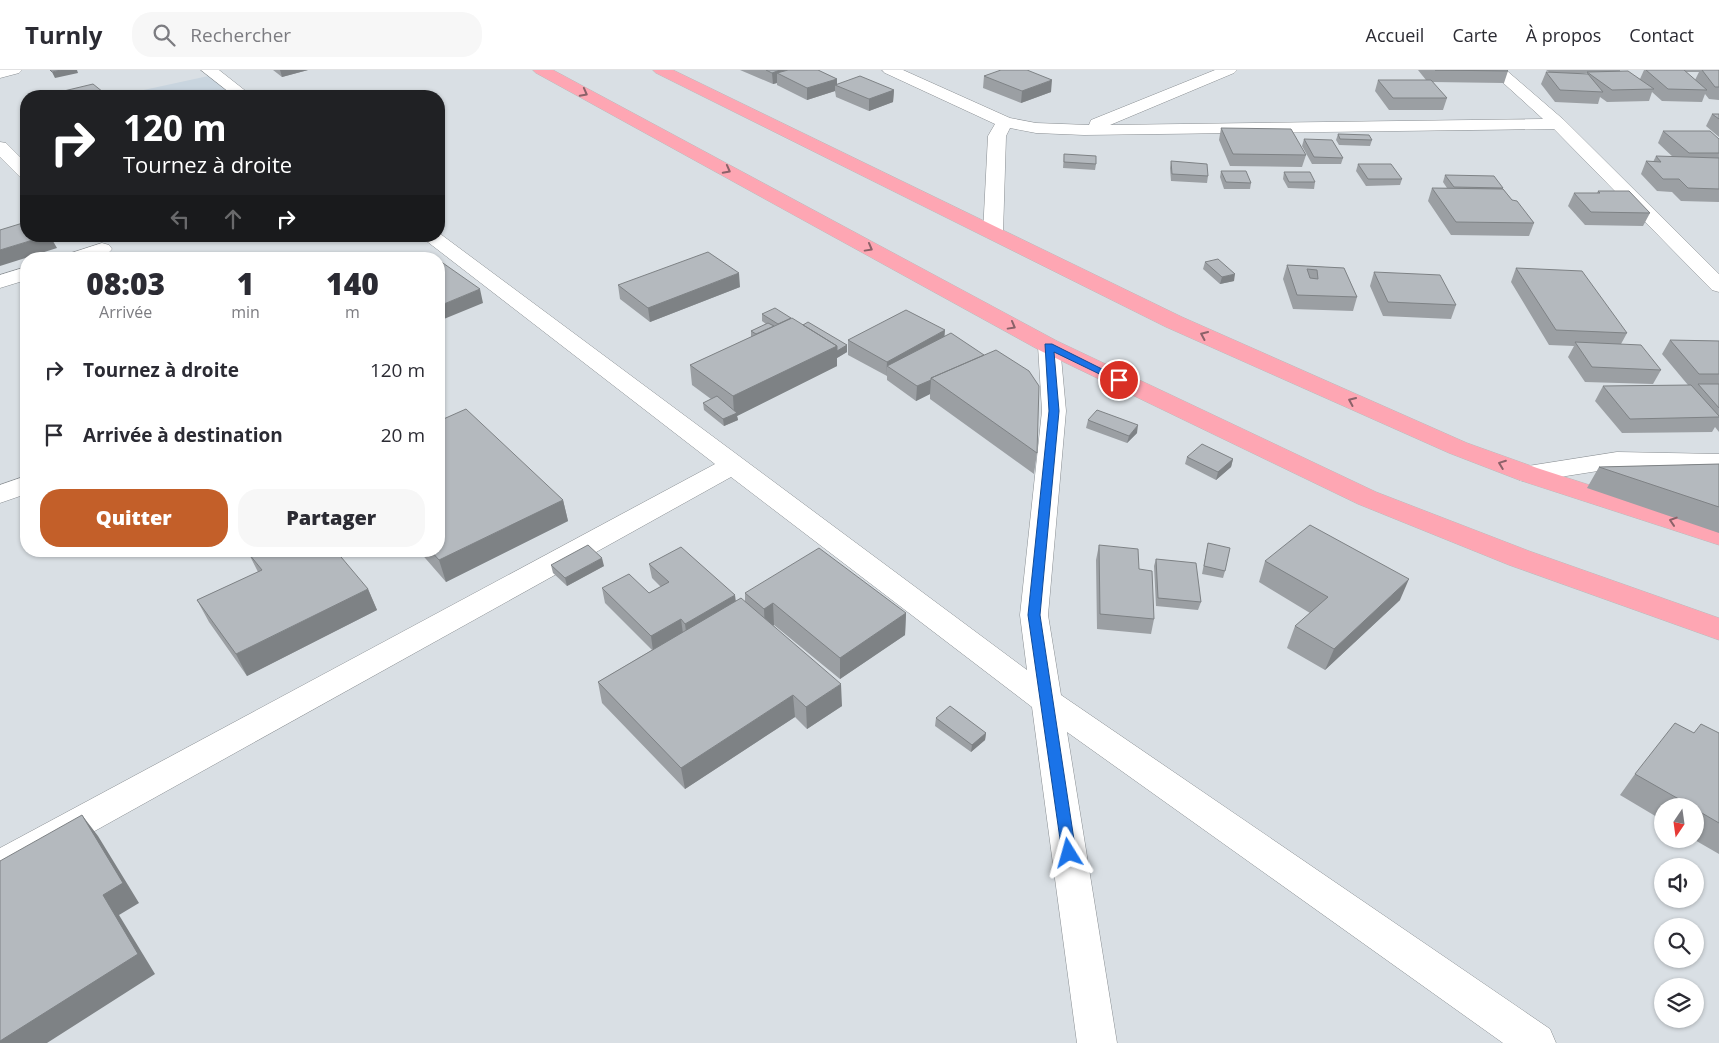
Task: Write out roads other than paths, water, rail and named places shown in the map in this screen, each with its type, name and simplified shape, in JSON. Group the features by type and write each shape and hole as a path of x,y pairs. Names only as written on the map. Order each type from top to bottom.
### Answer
{"highway":[{"path":"541,70 1049,346 1367,498 1519,558 1719,629"},
{"path":"661,70 1174,322 1458,448 1528,474 1719,536"}],"street":[{"path":"0,73 14,70"},
{"path":"209,70 236,90"},
{"path":"890,70 1006,122 1036,128 1084,130 1558,124"},
{"path":"1084,130 1229,70"},
{"path":"1497,70 1558,124 1719,286"},
{"path":"993,233 997,136 1006,122"},
{"path":"0,147 20,168"},
{"path":"438,242 1046,701 1536,1043"},
{"path":"0,282 20,275"},
{"path":"1049,346 1054,411 1034,615 1097,1043"},
{"path":"1528,474 1618,460 1719,462"},
{"path":"0,866 733,465"},
{"path":"0,494 20,486"}]}
